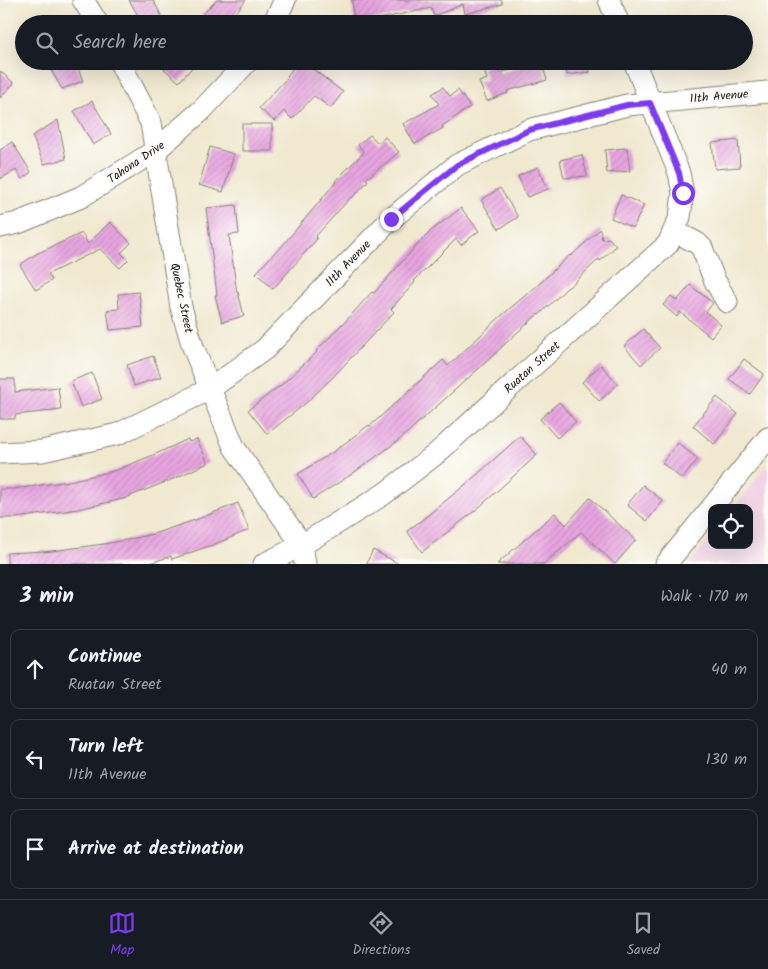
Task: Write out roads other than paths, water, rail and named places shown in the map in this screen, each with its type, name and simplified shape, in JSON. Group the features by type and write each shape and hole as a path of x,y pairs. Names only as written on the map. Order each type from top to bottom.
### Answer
{"street":[{"path":"83,0 92,15"},
{"path":"278,15 285,0"},
{"path":"609,0 615,15"},
{"name":"Quebec Street","path":"124,70 151,123 181,307 193,347 234,447 304,554"},
{"name":"Tahona Drive","path":"0,227 18,223 81,197 155,151 202,110 241,70"},
{"name":"Ruatan Street","path":"264,564 304,554 436,454 668,244 680,217 683,193 679,173 637,70"},
{"name":"11th Avenue","path":"0,453 42,451 118,434 210,389 265,349 391,219 457,165 529,130 627,105 768,92"},
{"path":"674,231 698,243 702,248 714,279 727,302"},
{"path":"666,564 768,438"}]}
